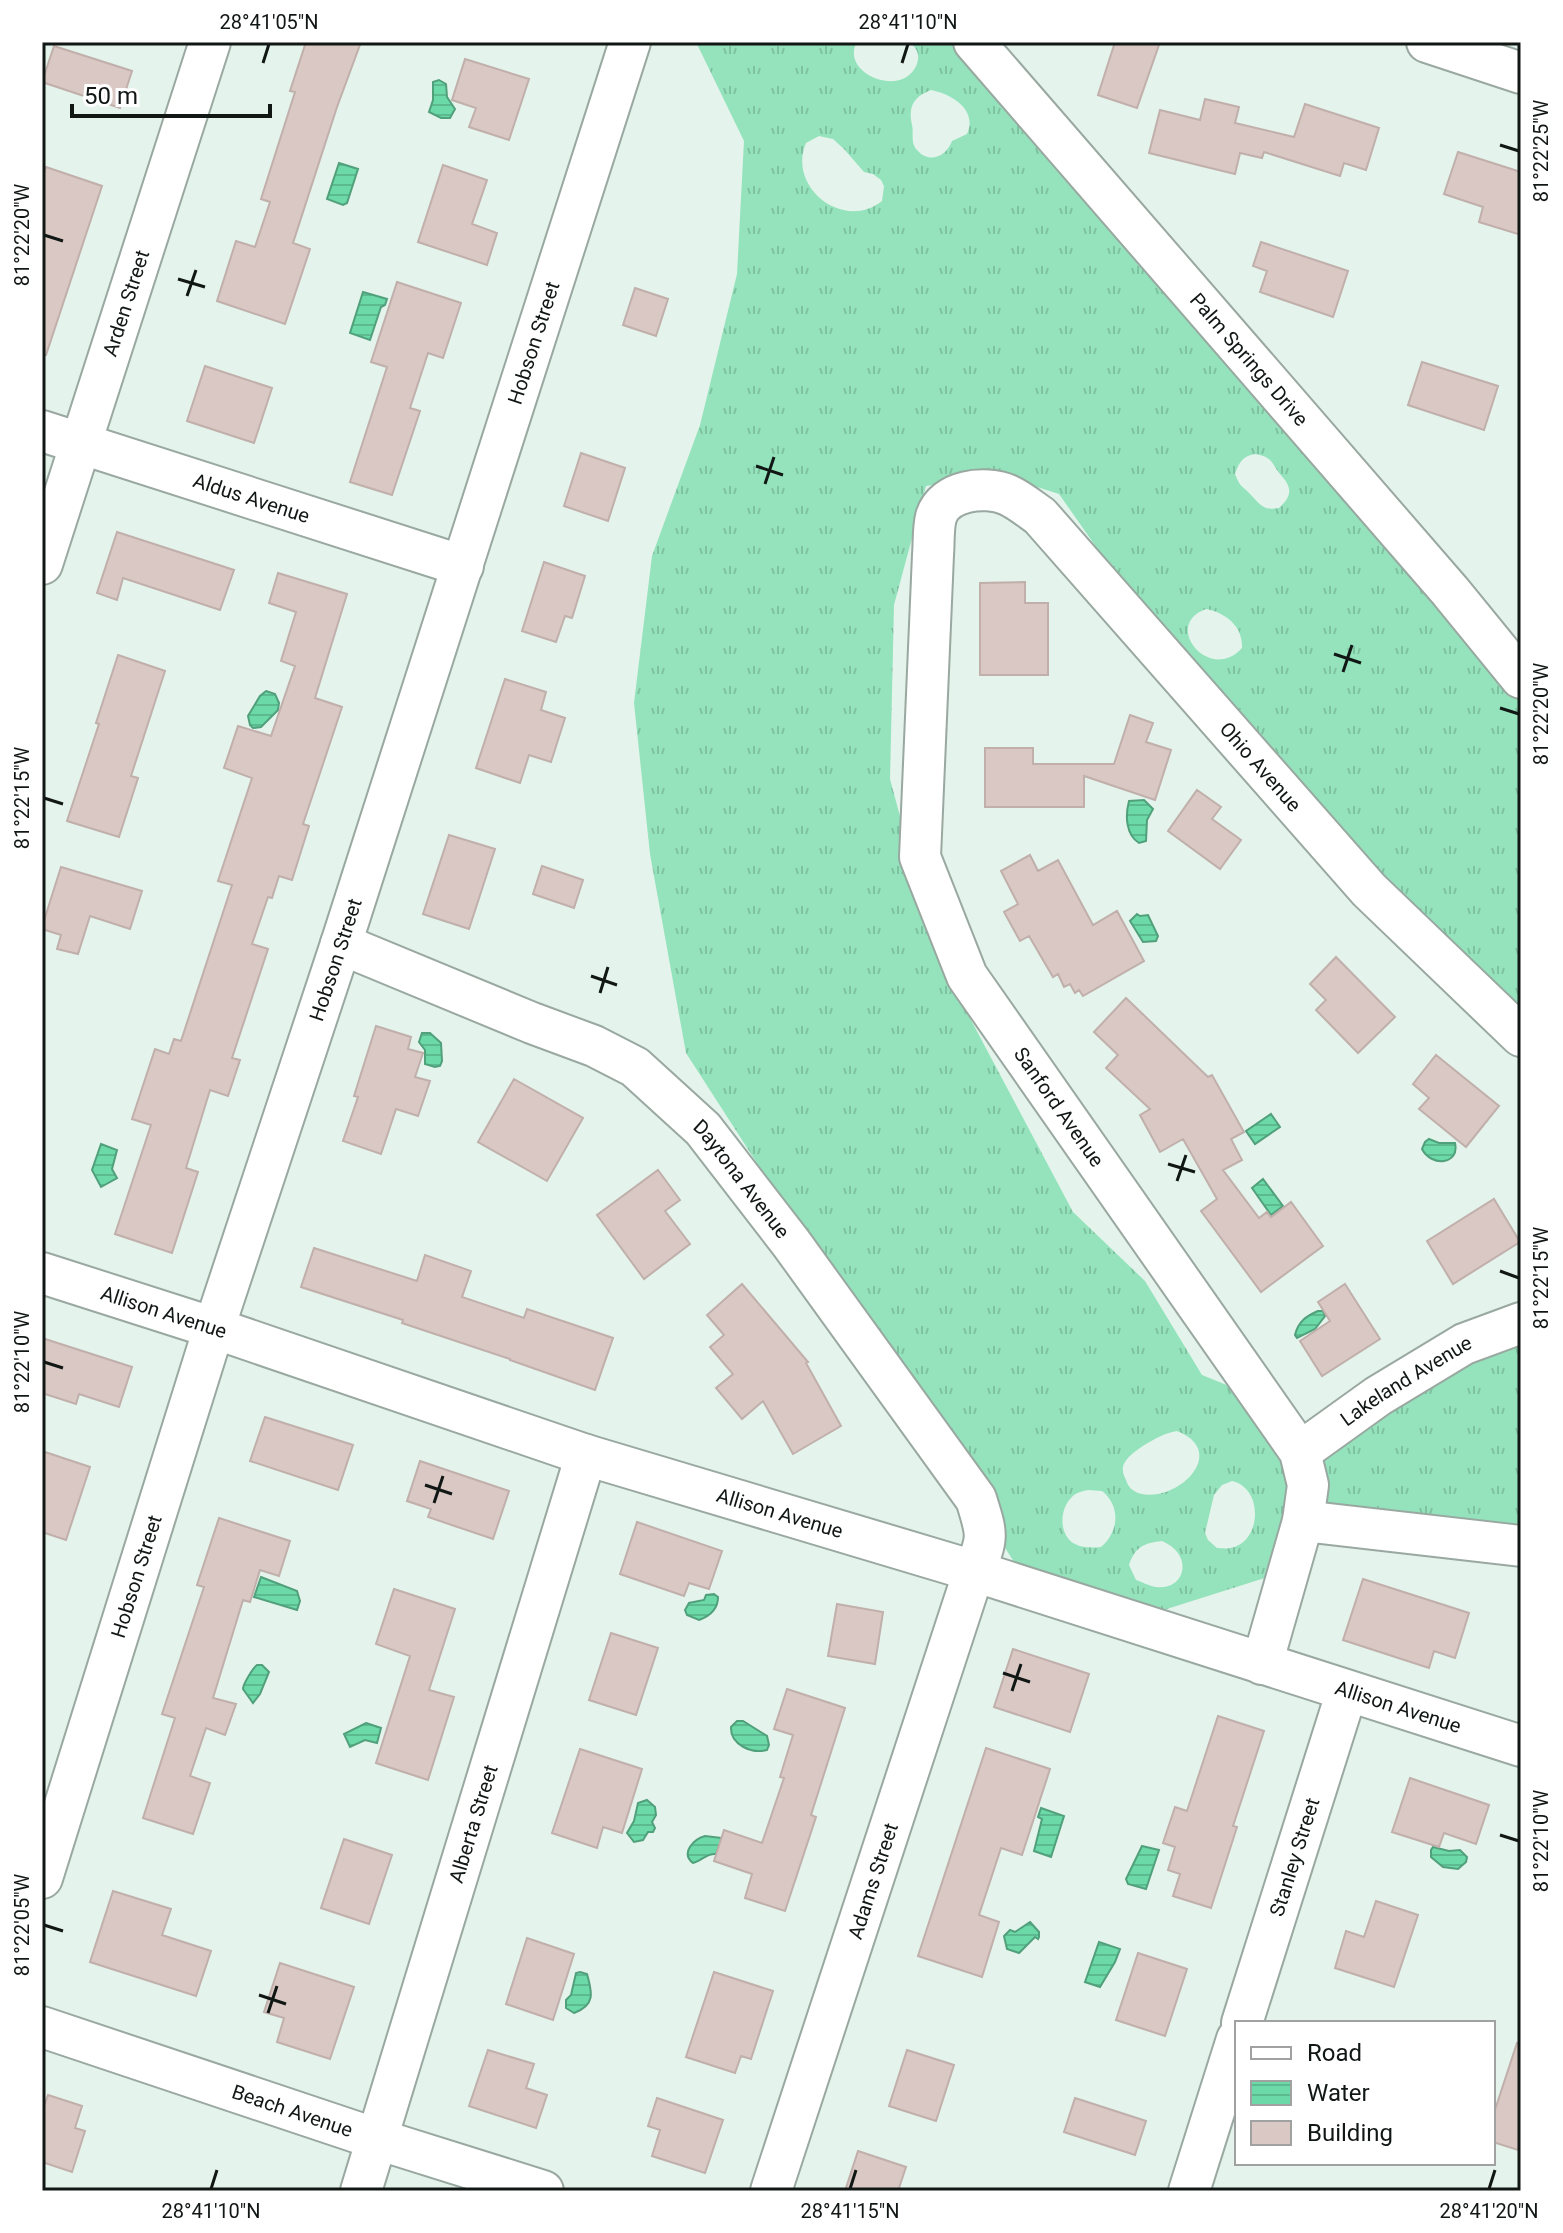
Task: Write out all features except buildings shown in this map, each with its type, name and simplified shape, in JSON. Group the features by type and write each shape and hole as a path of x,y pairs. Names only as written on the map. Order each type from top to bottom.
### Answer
{"street":[{"name":"Arden Street","path":"42,564 210,42"},
{"name":"Hobson Street","path":"42,1878 214,1328 341,944 630,42"},
{"name":"Palm Springs Drive","path":"974,42 1429,567 1521,678"},
{"path":"1427,42 1521,73"},
{"name":"Aldus Avenue","path":"42,431 463,566"},
{"name":"Sanford Avenue","path":"1006,494 981,490 959,495 944,501 936,517 920,857 967,976 1300,1452 1308,1485 1303,1521"},
{"name":"Ohio Avenue","path":"1006,494 1040,516 1369,890 1521,1036"},
{"name":"Daytona Avenue","path":"341,944 594,1046 635,1067 703,1129 791,1243 976,1499 986,1531 983,1551 974,1571"},
{"name":"Allison Avenue","path":"42,1273 214,1328 586,1455 974,1571 1521,1746"},
{"name":"Lakeland Avenue","path":"1300,1452 1378,1396 1464,1344 1521,1323"},
{"name":"Alberta Street","path":"361,2191 586,1455"},
{"path":"1262,1664 1303,1521 1521,1546"},
{"name":"Adams Street","path":"771,2191 974,1571"},
{"name":"Stanley Street","path":"1243,2021 1347,1691"},
{"name":"Beach Avenue","path":"42,2027 543,2191"},
{"path":"1189,2191 1235,2045"}],"green space":[{"path":"696,42 857,42 854,53 857,64 864,72 887,81 910,75 917,64 917,52 909,42 955,42 1438,599 1521,700 1521,1017 1381,882 1134,601 1059,494 1000,475 926,486 894,605 890,779 938,958 1073,1212 1145,1281 1202,1375 1239,1390 1280,1449 1292,1484 1271,1576 1151,1614 1020,1571 686,1053 650,854 634,703 652,556 700,425 737,274 744,141","holes":["931,90 947,95 961,104 969,118 967,134 952,141 946,151 937,157 927,157 914,144 911,113 913,103","819,136 833,139 864,172 881,180 884,186 882,201 867,209 851,211 836,208 811,189 804,175 802,159 806,143","1255,454 1268,459 1287,483 1289,495 1279,508 1263,506 1239,482 1235,474 1244,458","1206,609 1213,611 1226,617 1236,627 1242,648 1229,657 1217,659 1205,656 1189,638 1188,627 1193,617","1177,1431 1192,1440 1199,1451 1198,1463 1181,1484 1153,1495 1138,1493 1128,1484 1123,1473 1124,1464 1141,1447","1232,1481 1250,1494 1255,1515 1253,1526 1241,1544 1217,1548 1208,1540 1205,1533 1214,1495 1222,1485","1083,1491 1102,1491 1115,1511 1114,1527 1101,1547 1075,1544 1064,1529 1064,1509 1074,1495","1162,1541 1179,1554 1182,1562 1180,1578 1166,1587 1136,1580 1129,1565 1137,1550"]},
{"path":"1521,1338 1521,1532 1320,1509 1316,1459 1472,1356"}],"water":[{"path":"439,80 446,84 447,97 455,109 450,118 441,118 429,112 433,82"},
{"path":"339,163 358,169 347,203 343,205 327,199"},
{"path":"363,292 387,299 381,307 370,340 350,333"},
{"path":"266,691 275,694 278,710 261,727 253,728 248,716"},
{"path":"1144,800 1153,809 1147,820 1146,841 1139,843 1129,830 1127,813 1129,801"},
{"path":"1137,914 1148,915 1158,936 1156,941 1143,942 1130,921"},
{"path":"422,1033 430,1033 441,1043 440,1066 425,1064 425,1050 419,1042"},
{"path":"1271,1114 1280,1127 1255,1144 1246,1131"},
{"path":"1429,1139 1439,1143 1455,1143 1453,1156 1438,1161 1426,1155 1422,1149"},
{"path":"101,1144 117,1150 112,1169 117,1178 101,1187 92,1170"},
{"path":"1263,1179 1283,1206 1271,1215 1252,1188"},
{"path":"1323,1311 1325,1316 1315,1329 1297,1338 1296,1330 1300,1323"},
{"path":"261,1577 297,1591 300,1601 297,1610 254,1597"},
{"path":"714,1594 718,1601 710,1614 699,1620 687,1615 685,1610 689,1603"},
{"path":"257,1665 262,1665 269,1672 253,1703 243,1689"},
{"path":"737,1721 743,1721 767,1736 767,1750 749,1749 738,1743 731,1727"},
{"path":"366,1723 381,1728 377,1743 365,1740 350,1747 344,1734"},
{"path":"647,1800 655,1807 656,1815 652,1822 655,1828 643,1840 634,1842 627,1833 634,1821 638,1803"},
{"path":"1041,1808 1064,1816 1051,1857 1034,1851 1042,1819 1038,1817"},
{"path":"705,1836 722,1838 716,1854 693,1863 688,1851 693,1843"},
{"path":"1142,1846 1159,1850 1146,1889 1128,1884 1126,1879"},
{"path":"1433,1847 1460,1850 1467,1857 1466,1862 1458,1869 1443,1867 1431,1857"},
{"path":"1030,1922 1039,1932 1038,1939 1035,1937 1019,1953 1007,1949 1004,1936 1010,1930 1015,1932"},
{"path":"1099,1942 1120,1949 1100,1987 1085,1982"},
{"path":"576,1973 587,1974 591,1997 586,2006 574,2013 566,2008 566,2000 571,1995"}]}
